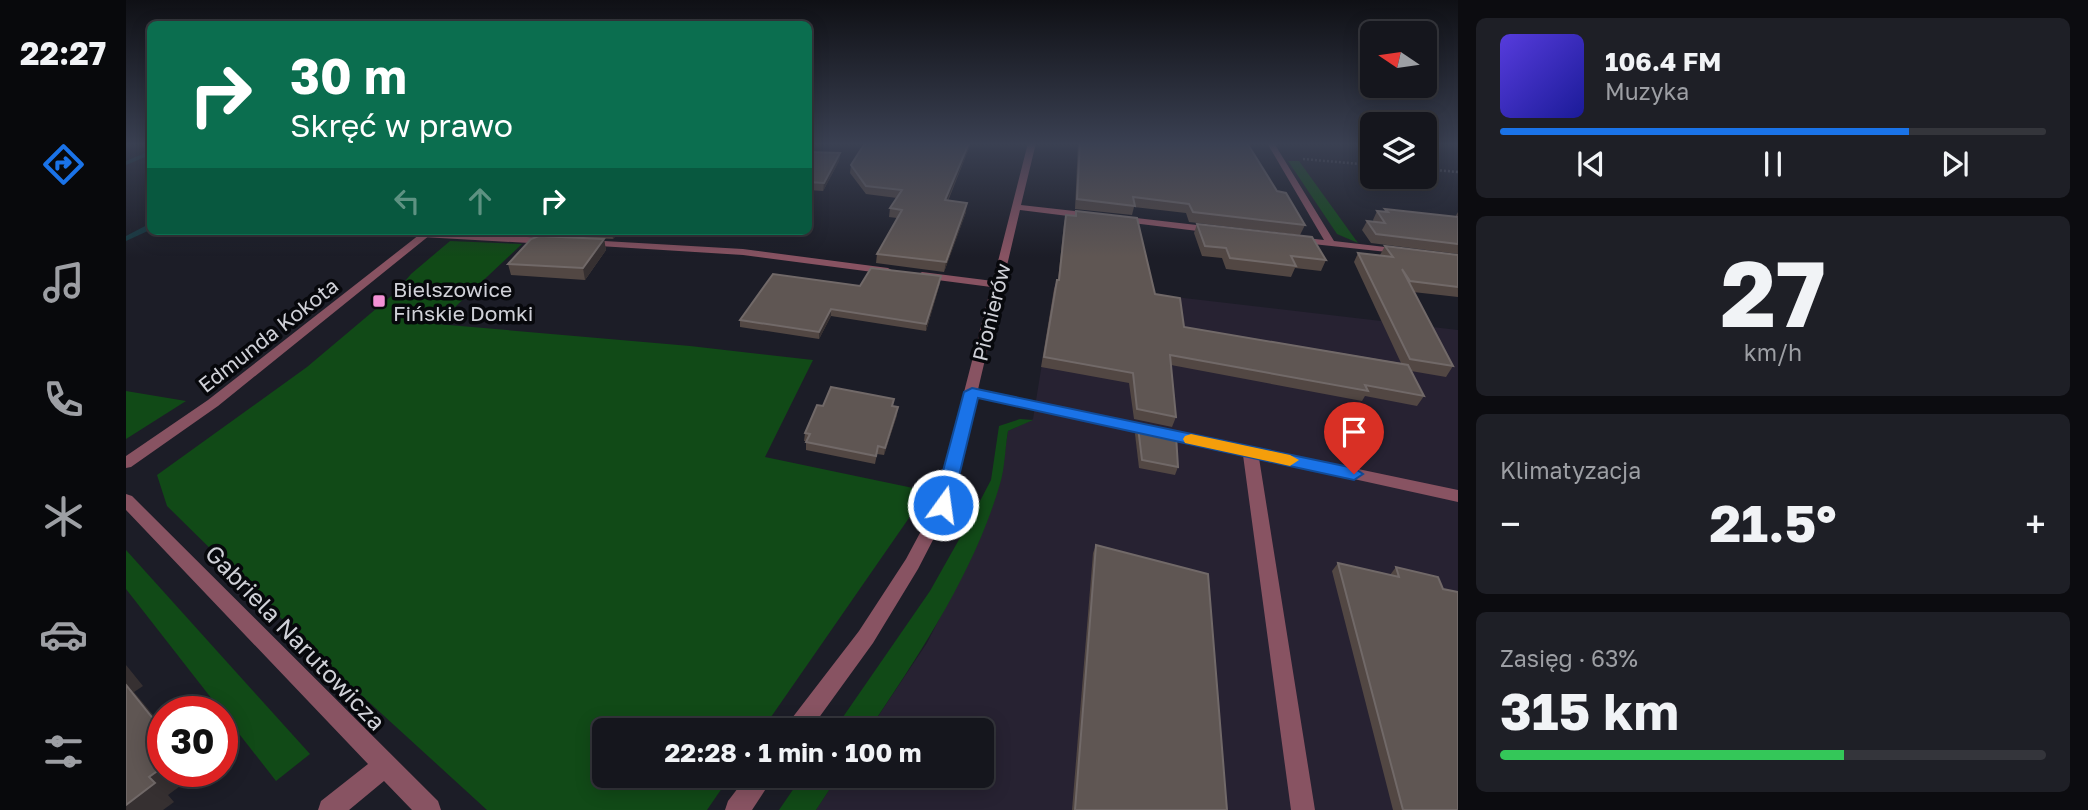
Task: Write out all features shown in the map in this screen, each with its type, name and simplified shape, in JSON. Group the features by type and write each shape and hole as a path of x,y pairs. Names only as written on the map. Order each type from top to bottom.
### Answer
{"street":[{"name":"Pionierów","path":"806,718 866,637 912,564 943,505 1023,181"},
{"path":"1292,181 1331,244"},
{"path":"1017,207 1099,216"},
{"path":"1113,218 1222,231"},
{"name":"Edmunda Kokota","path":"126,463 221,397 425,235"},
{"path":"459,235 551,241"},
{"path":"1290,239 1407,253"},
{"path":"578,242 647,242 998,285"},
{"path":"972,392 1458,496"},
{"path":"1250,452 1303,810"},
{"name":"Gabriela Narutowicza","path":"126,500 429,810"},
{"path":"330,810 384,765"},
{"path":"737,810 753,788"}],"shaded area":[{"path":"1055,283 1458,330 1458,810 816,810 830,788 994,788 994,718 877,718 927,643 972,555 1000,483 1008,431 1033,419"}],"green space":[{"path":"1301,181 1313,181 1358,243 1337,234"},
{"path":"450,241 522,244 437,324 690,346 813,360 765,457 913,488 909,518 770,718 592,718 592,788 722,788 707,810 487,810 336,672 167,506 157,475 307,367 396,292 411,274"},
{"path":"126,391 186,401 126,439"},
{"path":"1020,419 1033,420 1008,431 1002,478 989,517 961,581 926,642 877,718 842,718 930,591 970,520 991,480 999,426"},
{"path":"126,550 310,754 276,781 238,732 238,696 210,696 126,589"},
{"path":"794,788 830,788 816,810 779,810"}],"building":[{"path":"862,181 953,181 945,200 967,203 946,262 877,254 902,210 890,208 902,190 866,186"},
{"path":"1078,181 1271,181 1277,191 1286,193 1305,225 1193,212 1189,204 1133,197 1135,206 1077,199"},
{"path":"1385,209 1458,217 1458,244 1376,234 1367,221 1385,223 1377,211 1388,212"},
{"path":"1076,211 1137,218 1155,294 1180,298 1184,327 1408,365 1424,396 1365,385 1368,391 1170,355 1176,417 1137,409 1133,373 1044,357 1059,280 1066,215 1076,216"},
{"path":"1197,224 1312,237 1326,260 1291,256 1296,266 1230,258 1226,248 1205,246"},
{"path":"539,236 604,239 583,268 508,264 531,239"},
{"path":"1385,246 1458,255 1458,287 1410,281 1402,269 1453,366 1410,359 1358,253 1393,257"},
{"path":"871,268 941,276 926,324 831,309 819,332 740,320 773,274 860,286"},
{"path":"831,387 894,399 892,406 898,407 885,448 878,446 876,456 806,442 810,434 805,433 817,405 823,406"},
{"path":"1138,427 1176,435 1178,467 1142,460"},
{"path":"1096,545 1208,574 1227,810 1075,810"},
{"path":"1338,563 1399,577 1396,567 1438,577 1443,589 1458,592 1458,810 1403,810"},
{"path":"126,685 147,711 147,787 150,787 126,805"}],"waterway":[{"path":"126,239 147,228"}],"slow traffic":[{"path":"1191,439 1290,460"}],"place":[{"name":"Bielszowice Fińskie Domki","path":"379,301"}],"route":[{"path":"943,505 972,392 1354,474"}]}
